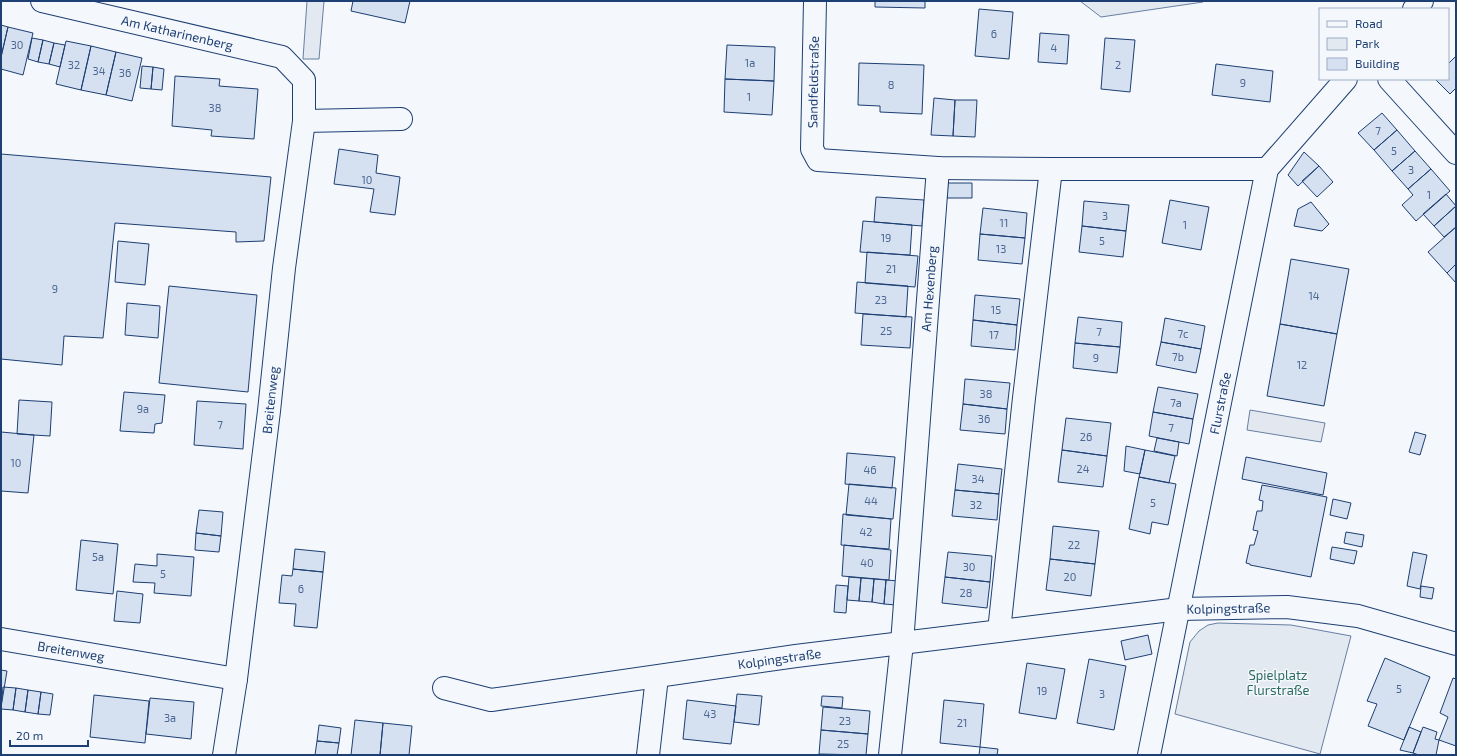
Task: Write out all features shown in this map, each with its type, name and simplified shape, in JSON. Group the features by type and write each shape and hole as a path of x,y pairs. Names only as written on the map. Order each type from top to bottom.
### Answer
{"street":[{"name":"Am Katharinenberg","path":"42,1 282,57 304,80"},
{"name":"Sandfeldstraße","path":"816,1 812,149 818,160 938,168"},
{"name":"Breitenweg","path":"224,755 236,679 268,419 284,268 304,120 304,80"},
{"path":"938,168 1051,170 1267,168 1345,80"},
{"path":"1390,80 1456,153"},
{"path":"304,120 401,119"},
{"name":"Am Hexenberg","path":"902,643 938,168"},
{"name":"Flurstraße","path":"1149,755 1267,168"},
{"path":"999,631 1024,398 1051,170"},
{"name":"Kolpingstraße","path":"444,688 491,700 796,656 1178,609 1287,607 1358,616 1456,644"},
{"name":"Breitenweg","path":"1,639 236,679"},
{"path":"890,755 902,643"},
{"path":"648,755 657,677"}],"green space":[{"path":"307,1 324,1 319,59 303,59"},
{"path":"1080,1 1203,1 1203,2 1101,17"},
{"name":"Spielplatz Flurstraße","path":"1218,623 1291,625 1351,636 1320,754 1175,714 1190,642 1199,631 1208,625"}],"shaded area":[{"path":"1250,410 1325,423 1321,442 1247,430"}],"building":[{"path":"353,1 410,1 405,23 351,11"},
{"path":"875,1 925,1 925,8 875,7"},
{"path":"979,9 1013,12 1009,59 975,56"},
{"path":"1,25 8,27 1,57"},
{"path":"8,27 33,33 23,75 1,69 1,57"},
{"path":"1040,33 1069,35 1067,64 1038,62"},
{"path":"32,38 43,40 38,62 28,59"},
{"path":"1105,38 1135,40 1130,92 1101,89"},
{"path":"43,40 54,43 49,64 38,62"},
{"path":"66,41 91,46 81,90 56,84"},
{"path":"54,43 65,45 60,67 49,64"},
{"path":"727,45 775,47 774,81 725,79"},
{"path":"91,46 116,52 106,95 81,90"},
{"path":"116,52 142,58 132,101 106,95"},
{"path":"1456,56 1456,88 1450,94 1436,80 1449,80 1449,63"},
{"path":"859,63 924,65 922,114 880,112 880,106 858,105"},
{"path":"1216,64 1273,71 1270,102 1212,95"},
{"path":"142,66 153,67 151,89 140,88"},
{"path":"153,67 164,69 162,90 151,89"},
{"path":"175,76 220,79 219,86 258,89 254,139 211,136 212,130 172,126"},
{"path":"725,79 774,81 772,115 724,112"},
{"path":"934,98 955,100 953,136 931,135"},
{"path":"955,100 977,100 975,137 953,136"},
{"path":"1382,113 1397,130 1374,150 1358,133"},
{"path":"1397,130 1415,151 1392,171 1374,150"},
{"path":"339,149 378,155 376,173 400,177 395,215 370,212 374,189 334,184"},
{"path":"1415,151 1431,169 1408,189 1392,171"},
{"path":"1304,152 1319,166 1298,186 1288,175"},
{"path":"1,154 271,177 264,241 236,242 236,232 115,223 103,338 64,336 62,365 1,359"},
{"path":"1319,166 1333,182 1317,197 1302,181"},
{"path":"1431,169 1450,191 1416,221 1402,205 1413,195 1408,189"},
{"path":"948,183 972,183 972,198 947,198"},
{"path":"1446,194 1456,206 1434,226 1423,214"},
{"path":"876,197 924,200 922,226 874,222"},
{"path":"1170,200 1209,207 1201,250 1162,243"},
{"path":"1084,201 1129,205 1126,231 1082,226"},
{"path":"1311,202 1329,224 1322,231 1294,226 1298,209"},
{"path":"1456,206 1456,227 1444,237 1434,226"},
{"path":"983,208 1027,213 1025,238 980,234"},
{"path":"863,221 912,225 910,255 860,252"},
{"path":"1082,226 1126,231 1123,257 1079,252"},
{"path":"1456,227 1456,264 1447,273 1428,252"},
{"path":"980,234 1025,238 1022,264 978,260"},
{"path":"118,241 149,244 145,285 115,282"},
{"path":"867,252 918,256 915,287 865,283"},
{"path":"1291,259 1349,269 1337,334 1280,324"},
{"path":"1456,264 1456,283 1447,273"},
{"path":"857,282 908,286 906,317 855,313"},
{"path":"169,286 257,295 248,392 159,383"},
{"path":"975,295 1020,299 1017,325 973,320"},
{"path":"127,303 160,306 158,338 125,335"},
{"path":"863,314 912,317 910,348 861,345"},
{"path":"1078,317 1122,322 1120,347 1075,343"},
{"path":"1165,318 1205,326 1201,349 1161,342"},
{"path":"973,320 1017,325 1015,350 971,346"},
{"path":"1280,324 1337,334 1324,406 1267,396"},
{"path":"1161,342 1201,349 1196,373 1156,365"},
{"path":"1075,343 1120,347 1117,373 1073,368"},
{"path":"965,379 1010,383 1007,409 963,404"},
{"path":"1158,387 1198,394 1193,419 1153,412"},
{"path":"124,392 165,395 162,423 155,424 154,433 120,431"},
{"path":"19,400 52,402 50,436 17,434"},
{"path":"197,401 246,404 243,449 194,445"},
{"path":"963,404 1007,409 1005,434 960,430"},
{"path":"1153,412 1193,419 1189,444 1149,436"},
{"path":"1066,418 1111,423 1107,456 1062,450"},
{"path":"1,432 34,435 28,493 1,491"},
{"path":"1415,432 1426,435 1420,455 1409,452"},
{"path":"1157,438 1179,442 1177,456 1154,451"},
{"path":"1126,446 1145,450 1140,474 1124,471"},
{"path":"1062,450 1107,456 1103,487 1058,482"},
{"path":"1145,450 1175,456 1169,483 1139,477"},
{"path":"847,453 895,457 892,488 845,484"},
{"path":"1246,457 1327,473 1323,495 1242,479"},
{"path":"958,464 1002,469 999,494 955,490"},
{"path":"1139,477 1176,484 1168,525 1152,522 1150,534 1129,529"},
{"path":"849,484 896,488 893,519 846,515"},
{"path":"1262,485 1327,497 1311,577 1246,563 1250,545 1254,545 1258,531 1253,530 1257,511 1262,511 1263,501 1259,500"},
{"path":"955,490 999,494 997,520 952,516"},
{"path":"1333,499 1351,503 1347,519 1330,515"},
{"path":"199,510 223,512 221,536 196,533"},
{"path":"843,514 891,519 889,549 841,545"},
{"path":"1053,526 1099,531 1095,564 1050,559"},
{"path":"1346,532 1364,535 1362,547 1344,543"},
{"path":"196,533 221,536 219,552 195,550"},
{"path":"81,540 118,544 113,594 76,590"},
{"path":"844,545 891,550 889,580 842,576"},
{"path":"1332,547 1357,551 1354,564 1330,559"},
{"path":"295,549 325,552 323,572 293,569"},
{"path":"948,552 992,556 990,582 945,577"},
{"path":"1413,552 1427,555 1420,589 1407,586"},
{"path":"157,554 194,557 191,596 154,593 155,583 133,582 135,564 157,566"},
{"path":"1050,559 1095,564 1091,596 1046,590"},
{"path":"293,569 323,572 317,628 294,626 296,604 279,603 282,575 292,576"},
{"path":"849,577 861,578 859,601 847,600"},
{"path":"945,577 990,582 987,608 942,603"},
{"path":"861,578 874,579 872,602 859,601"},
{"path":"874,579 886,580 884,604 872,602"},
{"path":"886,580 899,581 896,605 884,604"},
{"path":"836,585 848,586 846,613 834,612"},
{"path":"1421,586 1434,588 1432,599 1420,597"},
{"path":"117,591 143,594 140,623 114,621"},
{"path":"1148,635 1152,654 1125,660 1121,641"},
{"path":"1385,658 1430,677 1404,740 1368,726 1377,704 1367,701"},
{"path":"1089,659 1126,666 1114,730 1077,723"},
{"path":"1027,663 1065,669 1056,719 1019,713"},
{"path":"1,670 7,671 1,707"},
{"path":"1453,678 1456,679 1456,746 1439,740 1448,717 1440,713"},
{"path":"3,687 16,688 13,710 1,709"},
{"path":"16,688 28,690 25,712 13,710"},
{"path":"28,690 41,692 38,714 25,712"},
{"path":"41,692 53,694 50,715 38,714"},
{"path":"737,694 762,696 759,725 734,722"},
{"path":"94,695 149,701 145,743 90,737"},
{"path":"822,696 843,697 842,708 821,706"},
{"path":"150,698 194,702 191,739 146,734"},
{"path":"687,700 736,706 731,744 683,739"},
{"path":"944,700 984,704 980,747 940,743"},
{"path":"823,707 870,711 868,734 821,730"},
{"path":"355,720 383,723 380,755 351,755"},
{"path":"383,723 412,726 409,755 380,755"},
{"path":"319,725 341,728 339,743 317,741"},
{"path":"1409,727 1421,732 1413,753 1400,750"},
{"path":"1423,727 1437,732 1435,739 1439,740 1436,755 1419,755 1413,753"},
{"path":"821,730 868,734 866,755 819,754"},
{"path":"317,741 339,743 337,755 315,755"},
{"path":"980,747 998,749 997,755 979,755"}]}
